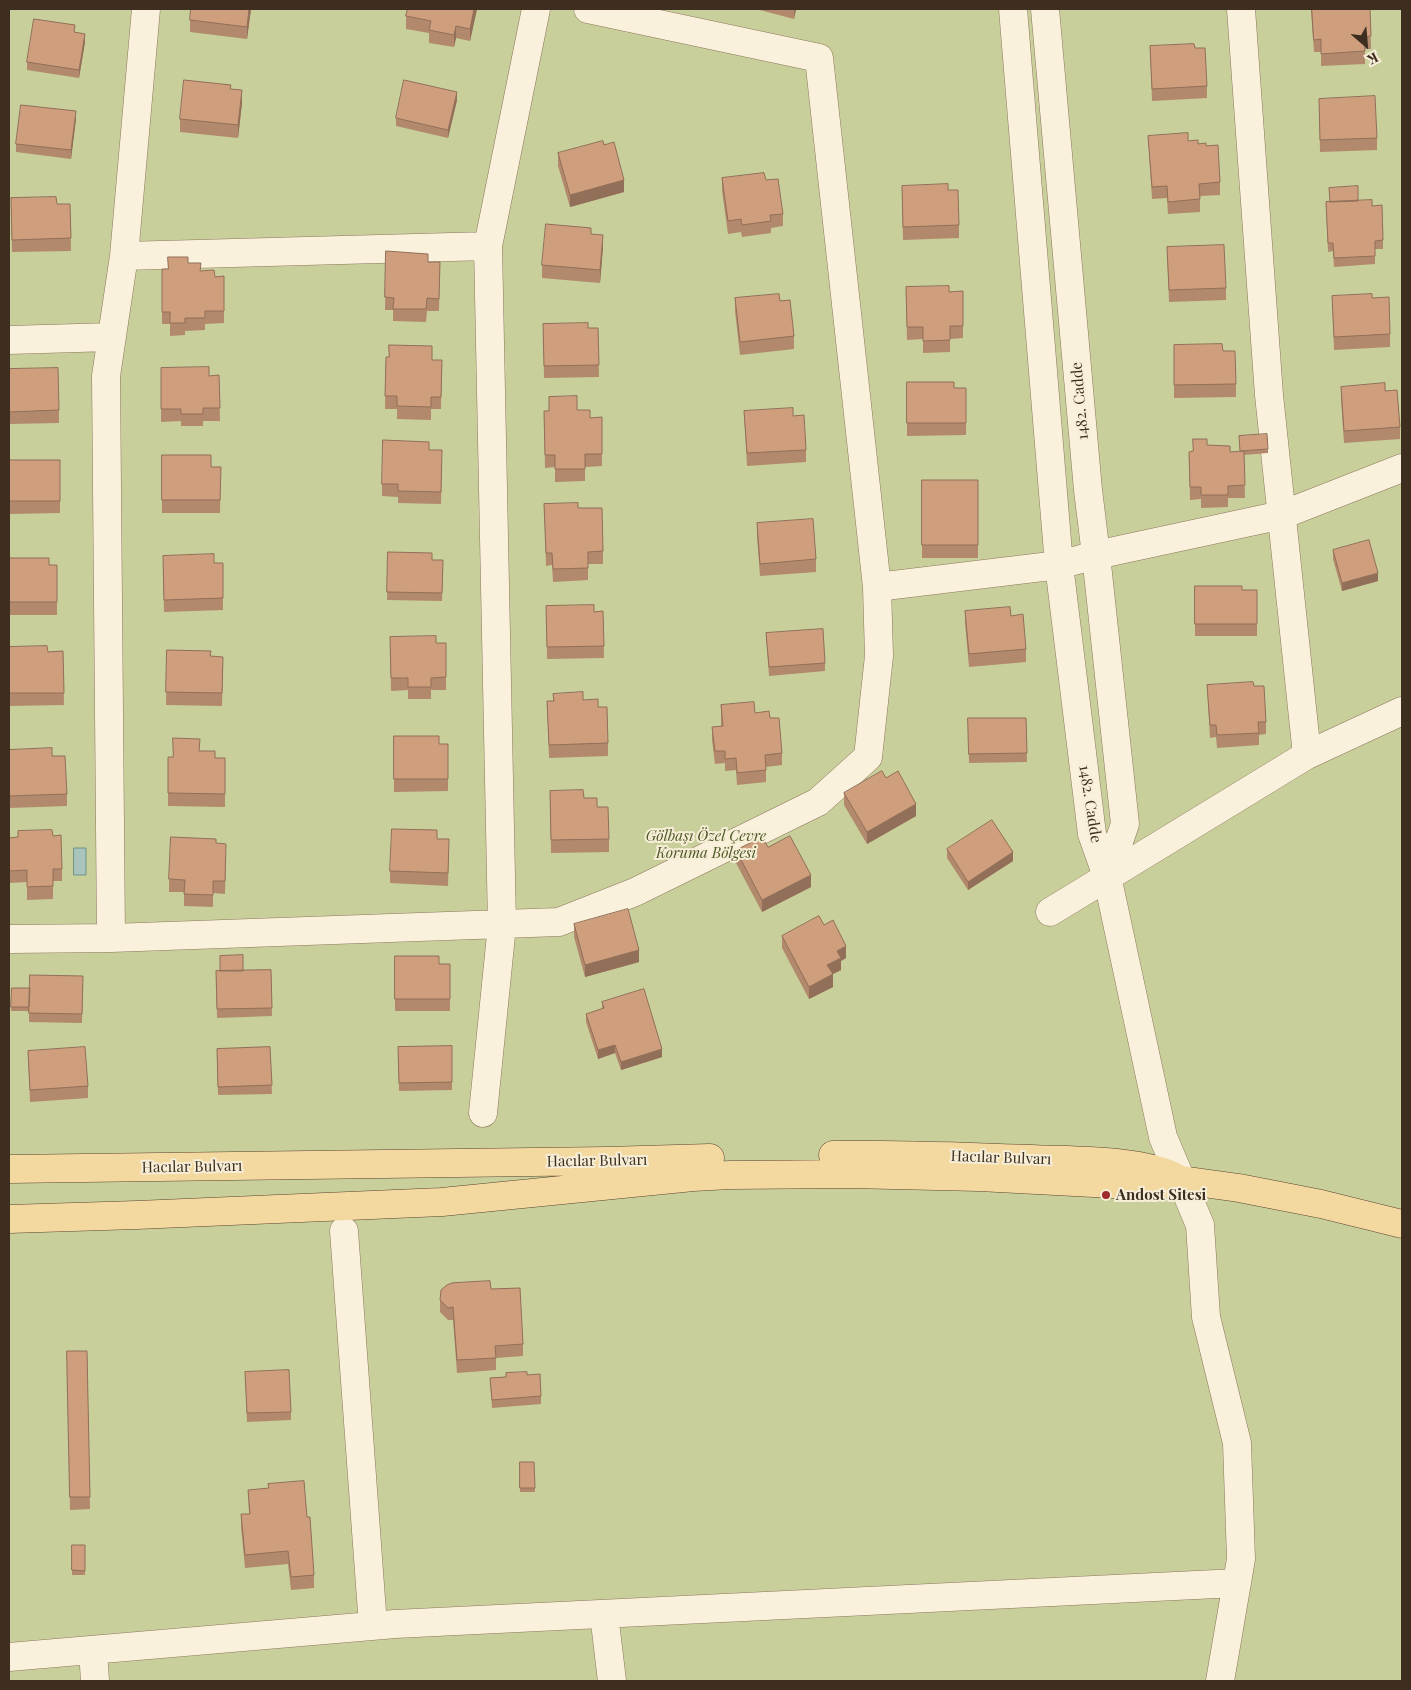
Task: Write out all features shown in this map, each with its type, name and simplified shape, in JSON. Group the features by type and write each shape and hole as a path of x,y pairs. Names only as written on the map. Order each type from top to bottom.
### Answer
{"main road":[{"name":"Hacılar Bulvarı","path":"9,1169 606,1161 881,1155 1078,1160 1151,1167 1181,1180 1321,1204 1402,1224"},
{"name":"Hacılar Bulvarı","path":"9,1219 137,1216 442,1202 594,1186 730,1175 878,1174 1027,1179 1151,1186 1181,1180"}],"street":[{"path":"111,938 106,376 124,256 146,9"},
{"path":"483,1113 502,925 488,246 536,9"},
{"path":"9,939 111,938 559,922 634,892 818,802 868,757 879,656 877,587 819,58 588,9"},
{"name":"1482. Cadde","path":"1013,9 1059,565 1092,834 1107,876"},
{"name":"1482. Cadde","path":"1046,9 1088,490 1124,824 1107,876"},
{"path":"1241,9 1269,395 1307,755"},
{"path":"124,256 488,246"},
{"path":"9,340 112,337"},
{"path":"877,587 1059,565 1096,555 1282,515 1402,468"},
{"path":"1050,912 1307,755 1402,711"},
{"path":"1107,876 1162,1137 1200,1226 1206,1317 1237,1443 1241,1559 1220,1681"},
{"path":"344,1231 372,1626"},
{"path":"9,1657 372,1626 1237,1583"},
{"path":"604,1614 612,1681"},
{"path":"93,1650 95,1681"}],"green space":[{"name":"Gölbaşı Özel Çevre Koruma Bölgesi","path":"9,9 1402,9 1402,1681 9,1681"}],"water":[{"path":"74,848 86,848 86,875 74,875"}],"building":[{"path":"191,9 249,9 247,27 190,20"},
{"path":"408,9 474,9 470,29 456,26 454,35 429,30 431,21 406,16"},
{"path":"1312,9 1370,9 1371,36 1364,37 1365,51 1321,54 1321,39 1314,40"},
{"path":"34,19 75,25 74,32 85,34 79,70 27,62"},
{"path":"1194,44 1195,48 1205,48 1207,86 1152,89 1150,46"},
{"path":"184,80 231,85 230,89 242,90 238,125 180,119"},
{"path":"404,80 457,92 448,130 396,118"},
{"path":"1375,96 1377,138 1320,140 1319,99"},
{"path":"21,105 76,111 71,150 16,144"},
{"path":"1188,133 1188,141 1198,140 1198,144 1206,143 1206,146 1218,145 1220,182 1199,184 1200,199 1168,202 1167,186 1152,187 1148,136"},
{"path":"603,141 604,145 614,142 624,180 570,195 558,153"},
{"path":"764,173 766,180 778,179 783,214 770,215 771,221 742,225 741,219 728,221 722,178"},
{"path":"948,184 948,190 958,190 959,225 903,227 902,186"},
{"path":"1358,186 1358,201 1330,202 1329,188"},
{"path":"56,197 57,204 70,204 71,238 12,240 11,198"},
{"path":"1372,200 1372,206 1382,205 1383,240 1375,241 1375,256 1334,258 1333,243 1328,243 1326,202"},
{"path":"546,224 591,228 591,234 603,235 600,270 542,265"},
{"path":"1224,245 1226,288 1169,290 1167,247"},
{"path":"386,251 428,254 428,262 440,262 439,299 427,298 426,309 393,309 394,298 385,297"},
{"path":"168,257 188,257 188,263 201,263 200,271 214,270 215,277 224,276 224,311 205,311 205,318 185,318 185,323 170,323 170,312 162,312 162,269 168,269"},
{"path":"949,286 949,292 963,291 963,326 950,326 950,340 923,341 923,327 907,327 906,287"},
{"path":"779,294 780,301 790,300 794,336 740,342 735,298"},
{"path":"1372,294 1372,298 1389,297 1390,334 1334,337 1332,296"},
{"path":"588,323 588,328 598,328 599,365 544,366 543,324"},
{"path":"1222,344 1223,351 1235,351 1236,384 1174,385 1174,345"},
{"path":"389,345 432,346 432,360 442,360 441,397 431,397 431,407 397,406 397,396 385,396 386,357 389,357"},
{"path":"209,367 209,376 219,375 220,408 203,408 203,414 181,414 181,409 161,409 161,368"},
{"path":"58,368 59,410 9,412 9,369"},
{"path":"907,382 954,382 954,388 966,388 966,423 907,423"},
{"path":"1385,383 1385,391 1397,390 1400,427 1344,431 1341,387"},
{"path":"577,396 577,410 590,410 590,418 602,417 602,454 585,454 585,469 555,469 555,455 545,455 544,411 549,411 549,397"},
{"path":"793,408 793,416 804,415 806,450 747,453 744,411"},
{"path":"1267,434 1268,449 1240,451 1239,436"},
{"path":"1193,439 1207,439 1207,445 1230,446 1230,452 1244,451 1245,485 1228,486 1228,495 1201,495 1201,487 1190,487 1189,452 1193,451"},
{"path":"383,440 429,442 429,450 442,450 441,492 398,491 398,484 382,484"},
{"path":"162,455 211,455 211,467 221,467 220,500 162,500"},
{"path":"9,460 60,460 60,501 9,501"},
{"path":"922,480 978,480 978,545 922,545"},
{"path":"578,503 578,508 602,508 603,551 588,552 588,568 553,569 552,553 546,553 544,504"},
{"path":"813,519 816,559 760,564 757,523"},
{"path":"1369,540 1378,573 1342,583 1333,550"},
{"path":"388,552 432,553 432,560 443,560 442,593 387,592"},
{"path":"214,554 214,563 223,563 223,598 164,600 163,556"},
{"path":"9,558 49,558 49,565 57,565 57,602 9,602"},
{"path":"1195,586 1242,586 1242,590 1257,590 1257,624 1195,624"},
{"path":"594,605 594,612 603,611 604,646 547,647 546,606"},
{"path":"1010,607 1011,616 1023,614 1026,649 969,654 965,611"},
{"path":"823,629 825,663 769,667 766,633"},
{"path":"436,636 436,643 446,643 446,677 431,678 431,687 408,687 408,678 391,678 390,637"},
{"path":"47,646 48,652 63,651 64,693 9,693 9,647"},
{"path":"167,650 211,651 210,656 223,657 222,693 166,692"},
{"path":"1253,682 1254,686 1264,686 1266,722 1258,722 1259,733 1217,735 1216,725 1210,725 1207,685"},
{"path":"583,692 583,700 598,699 598,707 607,707 608,743 549,745 547,701 554,701 553,694"},
{"path":"754,702 755,713 769,711 770,718 779,718 782,753 765,755 766,770 737,773 736,758 725,759 725,751 715,751 712,727 723,726 721,705"},
{"path":"968,718 1026,718 1027,753 969,754"},
{"path":"394,736 439,736 439,744 448,744 448,779 394,779"},
{"path":"173,738 200,739 199,751 215,751 215,758 225,758 225,794 168,793 168,757 173,757"},
{"path":"52,748 52,756 65,756 67,794 9,796 9,750"},
{"path":"882,771 886,778 898,771 916,804 867,832 844,793"},
{"path":"583,790 584,798 597,798 597,807 608,807 609,839 551,840 550,791"},
{"path":"992,820 1013,852 968,882 947,849"},
{"path":"392,829 437,830 437,839 449,839 448,873 390,871"},
{"path":"52,830 53,836 61,835 62,869 53,869 53,886 27,887 27,870 9,871 9,838 18,837 18,831"},
{"path":"790,836 811,875 762,900 736,850 762,837 768,847"},
{"path":"171,837 216,839 216,843 226,844 225,881 213,881 213,895 184,894 185,880 169,879"},
{"path":"628,909 639,950 585,965 574,924"},
{"path":"819,916 824,925 833,920 846,946 837,951 841,958 827,965 833,974 809,987 782,936"},
{"path":"243,955 243,971 220,971 220,956"},
{"path":"395,956 439,956 439,964 450,964 450,999 395,999"},
{"path":"271,970 272,1008 217,1009 216,971"},
{"path":"30,975 83,976 82,1014 29,1013"},
{"path":"12,988 30,988 29,1007 11,1007"},
{"path":"644,989 662,1049 621,1062 615,1045 598,1050 586,1014 604,1008 602,1002"},
{"path":"452,1046 452,1082 399,1083 398,1047"},
{"path":"85,1047 88,1086 30,1090 28,1051"},
{"path":"270,1047 272,1085 218,1087 217,1049"},
{"path":"490,1281 491,1289 520,1288 523,1344 495,1346 496,1358 457,1360 453,1307 448,1308 440,1300 441,1290 452,1283"},
{"path":"67,1351 87,1351 90,1497 70,1497"},
{"path":"289,1370 291,1412 247,1413 245,1372"},
{"path":"527,1372 527,1375 540,1374 541,1396 492,1400 490,1378 506,1377 506,1373"},
{"path":"520,1462 534,1462 535,1488 520,1488"},
{"path":"304,1481 307,1517 310,1517 314,1575 291,1577 288,1551 245,1555 241,1514 250,1514 248,1490 269,1488 268,1484"},
{"path":"72,1545 85,1545 85,1571 72,1570"}],"place":[{"name":"Andost Sitesi","path":"1106,1195"}]}
